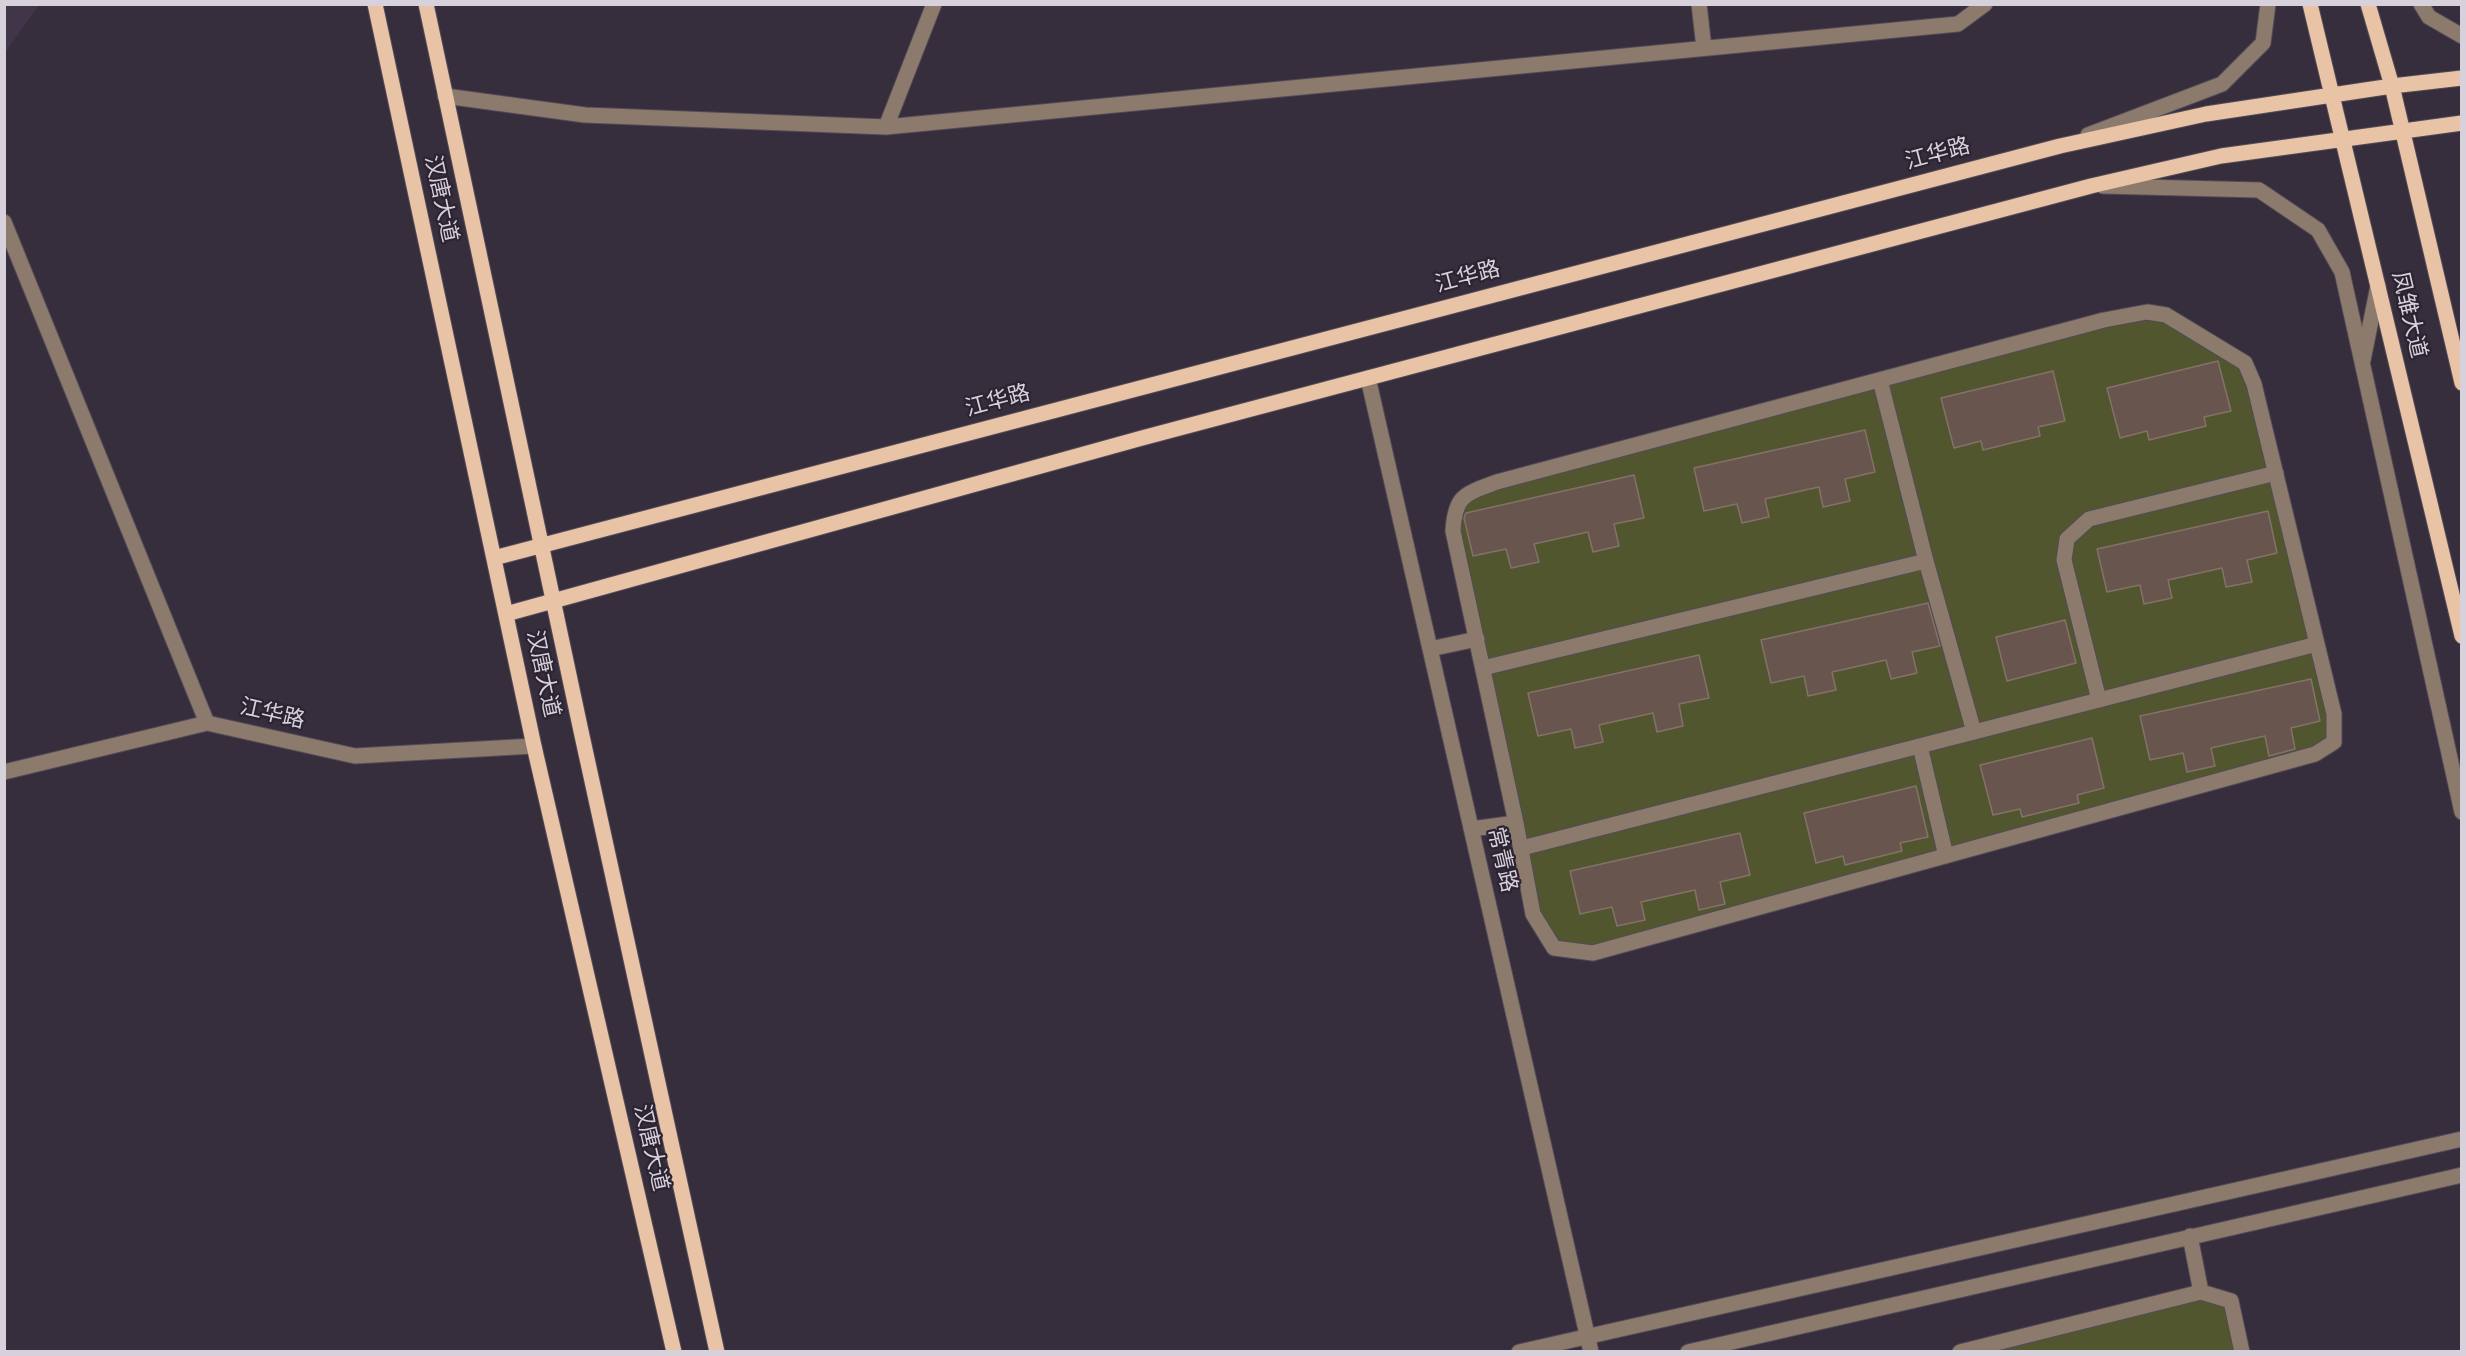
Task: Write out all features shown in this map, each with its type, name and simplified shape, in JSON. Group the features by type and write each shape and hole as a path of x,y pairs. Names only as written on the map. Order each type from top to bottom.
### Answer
{"main road":[{"name":"汉唐大道","path":"375,4 534,746 674,1352"},
{"name":"汉唐大道","path":"426,4 553,601 717,1352"},
{"name":"凤雏大道","path":"2310,4 2462,636"},
{"name":"凤雏大道","path":"2368,4 2392,86 2462,383"},
{"name":"江华路","path":"494,558 2060,146 2206,114 2392,86 2462,78"},
{"path":"506,614 1368,378 2091,186 2221,156 2462,123"}],"street":[{"path":"886,127 934,4"},
{"path":"1699,4 1704,48"},
{"path":"445,96 585,115 886,127 1958,24 1985,4"},
{"path":"2060,146 2222,84 2263,44 2268,4"},
{"path":"2421,4 2429,17 2462,36"},
{"path":"2091,186 2259,190 2318,230 2342,272 2462,812"},
{"path":"4,222 207,723"},
{"path":"2362,366 2378,286"},
{"path":"2147,312 2166,315 2245,363 2254,384 2334,714 2334,742 2315,754 1593,953 1554,948 1533,914 1522,849 1453,531 1454,510 1469,492 1497,482 1880,380 2104,320 2147,312"},
{"name":"常青路","path":"1368,378 1589,1344"},
{"path":"1880,380 1926,561 1974,732"},
{"path":"2099,700 2064,560 2067,539 2089,519 2276,473"},
{"path":"1483,668 1926,561"},
{"path":"1430,649 1477,639"},
{"path":"1522,849 2317,644"},
{"name":"江华路","path":"4,772 207,723 355,756 534,746"},
{"path":"1920,746 1946,856"},
{"path":"1471,829 1516,823"},
{"path":"1519,1352 1589,1344 2462,1139"},
{"path":"1688,1352 2462,1174"},
{"path":"2190,1236 2201,1292"},
{"path":"1960,1352 2201,1292 2231,1300 2242,1352"}],"shaded area":[{"path":"4,5 39,5 5,53"}],"green space":[{"path":"2147,312 2245,363 2334,742 1593,953 1566,951 1533,914 1454,509 1469,492"},
{"path":"2201,1292 2231,1301 2242,1352 1960,1352"}],"building":[{"path":"2218,361 2231,411 2204,417 2206,426 2149,440 2147,431 2120,438 2107,388"},
{"path":"2053,371 2065,421 2038,427 2040,436 1983,450 1981,441 1954,448 1941,398"},
{"path":"1865,430 1875,472 1845,479 1850,501 1823,507 1819,487 1765,499 1769,517 1742,523 1737,504 1704,511 1694,468"},
{"path":"1634,475 1644,518 1614,524 1619,546 1593,552 1588,532 1534,544 1539,562 1511,568 1506,549 1473,556 1464,518 1466,513"},
{"path":"2268,511 2277,553 2247,560 2252,582 2226,587 2222,568 2168,580 2172,598 2144,604 2140,585 2107,592 2097,549"},
{"path":"1928,603 1940,646 1912,652 1917,673 1891,679 1886,660 1832,672 1836,690 1808,696 1804,676 1771,683 1761,640"},
{"path":"2065,620 2076,663 2007,681 1996,637"},
{"path":"1699,655 1709,698 1679,704 1683,726 1657,732 1653,713 1599,725 1603,742 1575,748 1571,729 1538,736 1528,693"},
{"path":"2311,679 2320,721 2291,728 2295,749 2269,756 2265,736 2211,748 2215,766 2187,772 2183,753 2150,760 2140,716"},
{"path":"2092,738 2104,788 2077,795 2079,803 2022,817 2020,809 1993,815 1980,765"},
{"path":"1916,786 1928,837 1900,843 1902,851 1845,865 1843,856 1816,863 1804,813"},
{"path":"1740,833 1750,875 1720,882 1725,904 1699,910 1695,890 1641,902 1645,920 1617,926 1612,907 1580,914 1570,871"}]}
